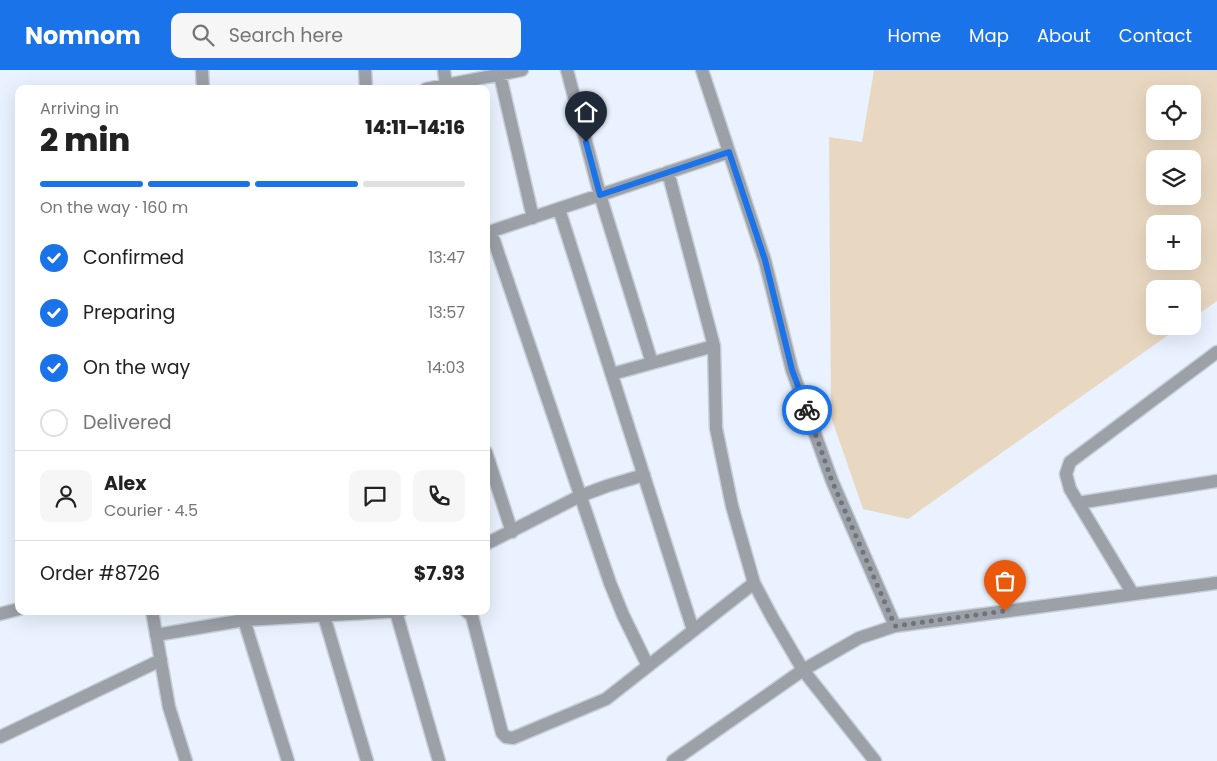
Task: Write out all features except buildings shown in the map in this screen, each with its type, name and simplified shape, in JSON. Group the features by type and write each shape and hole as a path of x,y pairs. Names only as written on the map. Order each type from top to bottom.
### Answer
{"street":[{"path":"202,70 203,85"},
{"path":"365,70 366,85"},
{"path":"436,85 444,70"},
{"path":"450,85 520,70"},
{"path":"567,70 600,195 652,363"},
{"path":"702,70 765,260 792,370 832,481 895,626"},
{"path":"500,75 533,218"},
{"path":"490,232 729,152"},
{"path":"668,172 714,346 716,428 732,506 754,583 804,670 875,761"},
{"path":"559,209 693,630"},
{"path":"490,239 613,591 648,666"},
{"path":"612,374 714,346"},
{"path":"1133,594 1070,489 1066,474 1070,462 1217,352"},
{"path":"490,464 512,532"},
{"path":"490,542 580,496 644,475"},
{"path":"1078,503 1217,481"},
{"path":"471,615 502,733 506,737 513,738 606,699 754,583"},
{"path":"673,761 804,670 859,638 895,626 1217,583"},
{"path":"0,614 15,610"},
{"path":"153,615 169,707 186,761"},
{"path":"156,636 244,620 342,615"},
{"path":"397,615 439,761"},
{"path":"324,616 367,761"},
{"path":"244,620 288,761"},
{"path":"0,737 161,660"}],"shaded area":[{"path":"874,70 1217,70 1217,301 1201,312 1201,280 1146,280 1146,335 1168,335 908,519 863,509 831,417 829,137 862,142"}],"way so far":[{"path":"807,410 832,481 895,626 1005,611"}],"route":[{"path":"586,142 600,195 729,152 765,260 792,370 807,410"}]}
